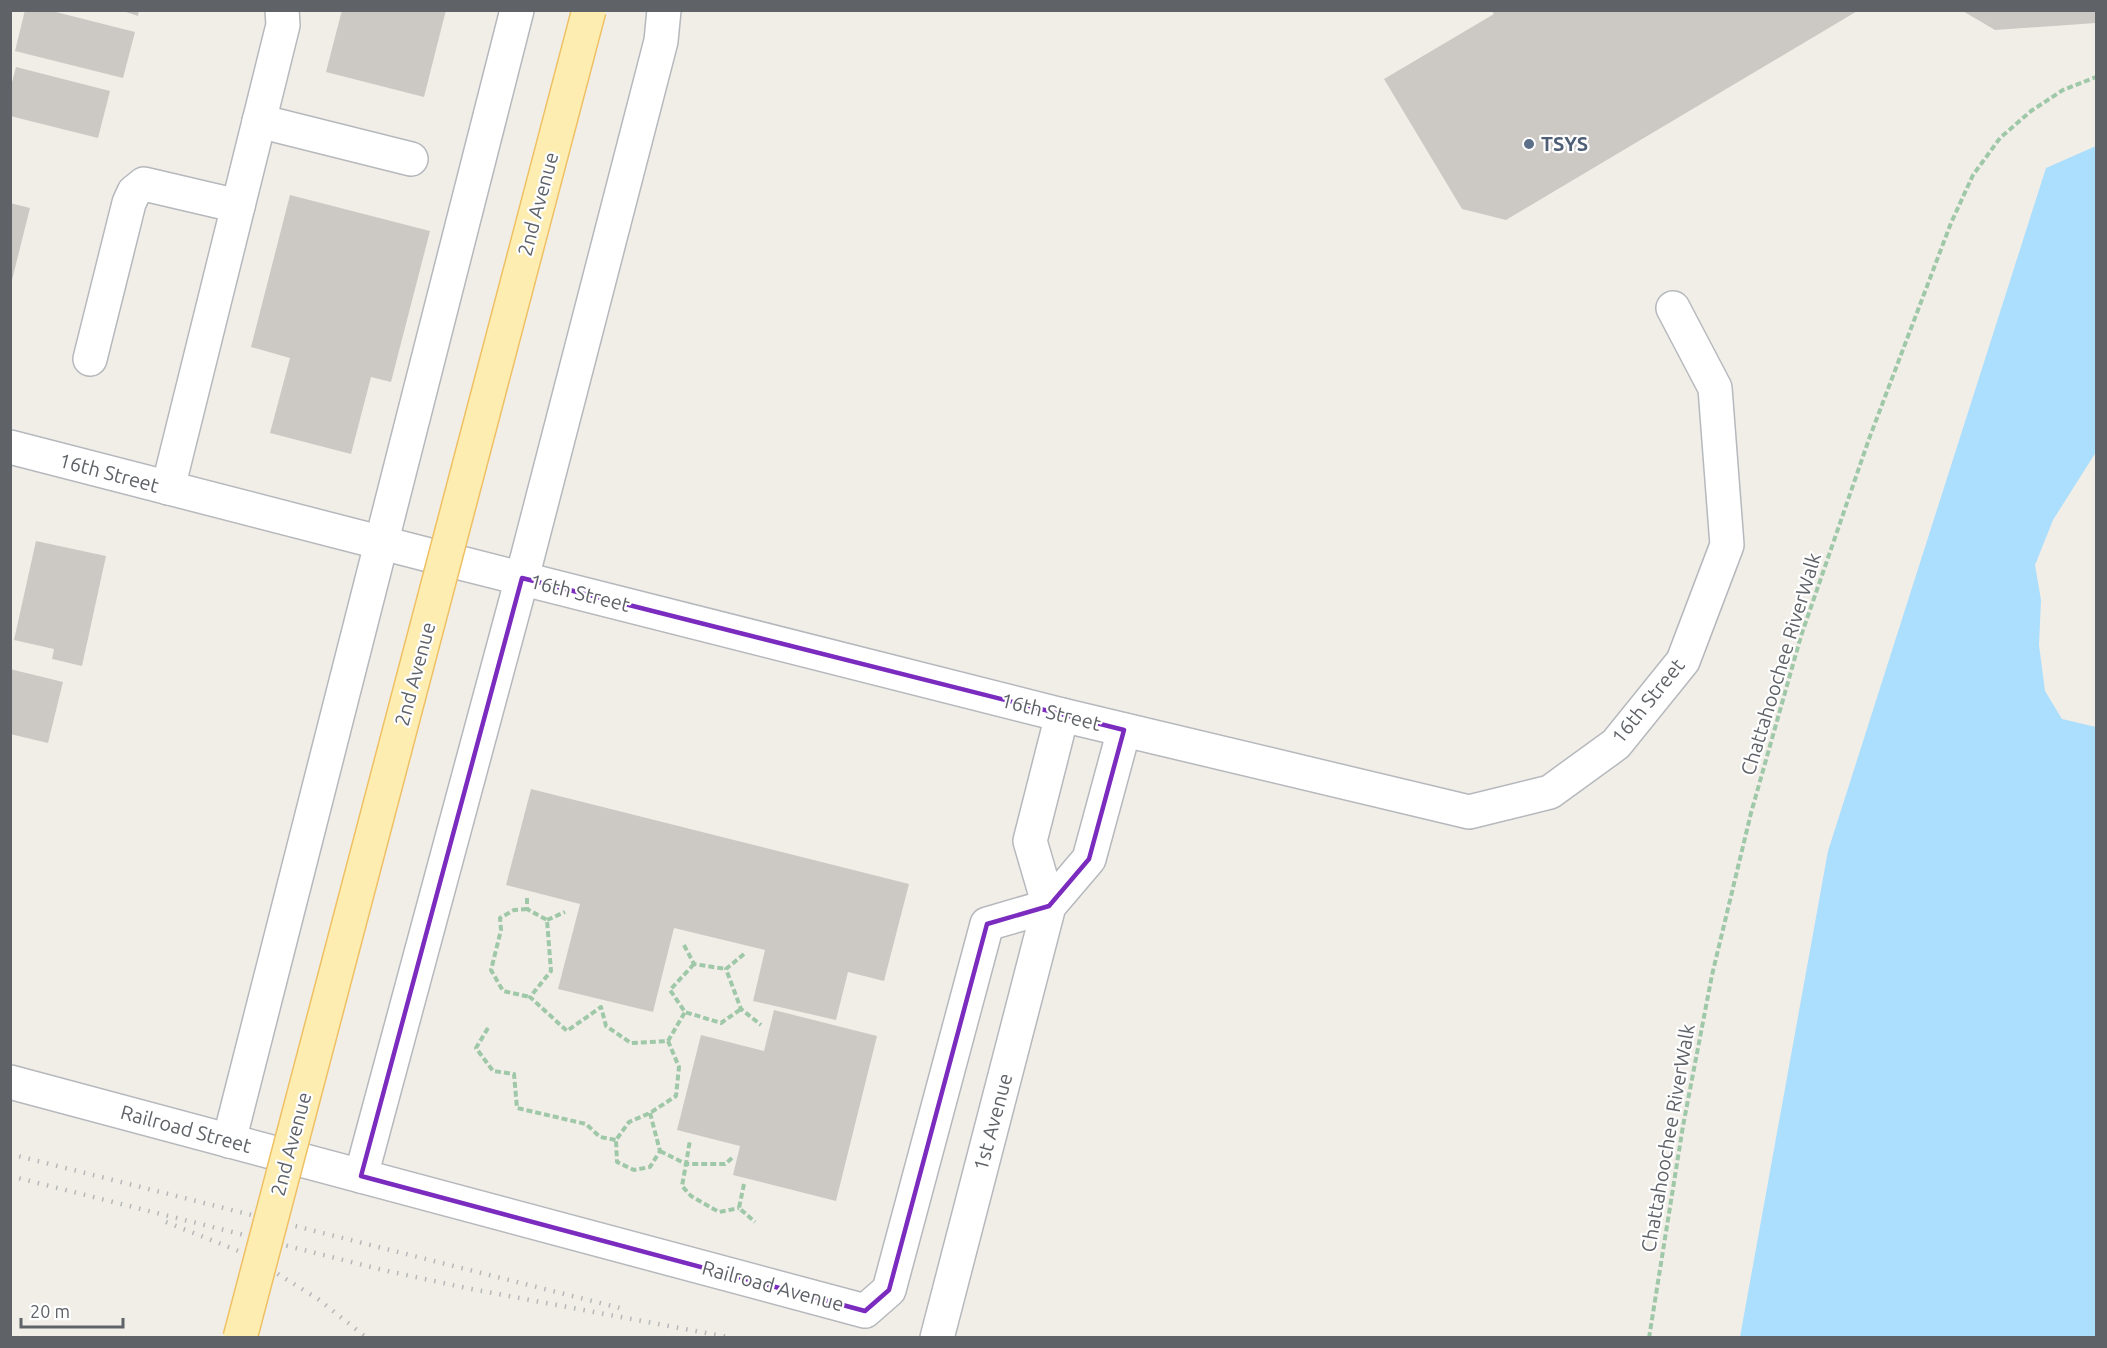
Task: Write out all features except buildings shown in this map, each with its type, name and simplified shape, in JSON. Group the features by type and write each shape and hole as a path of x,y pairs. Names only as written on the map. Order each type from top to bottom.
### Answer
{"main road":[{"name":"2nd Avenue","path":"240,1338 590,10"}],"street":[{"path":"168,488 283,25 282,10"},
{"path":"229,1141 517,10"},
{"path":"361,1176 522,578 658,52 664,10"},
{"path":"259,121 411,159"},
{"path":"90,359 129,203 134,192 144,184 238,206"},
{"name":"16th Street","path":"10,447 1062,715 1469,812 1550,792 1616,744 1683,661 1727,545 1715,388 1673,308"},
{"path":"1049,906 1030,840 1062,715"},
{"name":"1st Avenue","path":"937,1338 1049,906 1089,859 1124,730"},
{"name":"Railroad Avenue","path":"361,1176 865,1311 889,1290 987,924 1049,906"},
{"name":"Railroad Street","path":"10,1082 361,1176"}],"path":[{"name":"Chattahoochee RiverWalk","path":"1649,1338 1683,1126 1720,940 1751,813 1801,636 1869,439 1950,223 1973,175 2000,138 2031,111 2063,90 2097,77"},
{"path":"527,898 527,909"},
{"path":"547,920 527,909 514,910 500,918 501,930 491,970 503,991 530,997 567,1031 601,1007 606,1026 631,1043 668,1041"},
{"path":"547,920 566,912"},
{"path":"530,997 551,971 547,920"},
{"path":"684,945 694,964"},
{"path":"694,964 726,969 744,954"},
{"path":"694,964 670,990 685,1012 722,1023 741,1009"},
{"path":"726,969 741,1009 761,1025"},
{"path":"668,1041 685,1012"},
{"path":"488,1029 476,1048 493,1071 514,1074 517,1108 586,1124 600,1137 616,1140"},
{"path":"650,1113 660,1151 650,1167 634,1170 617,1162 616,1140 629,1122 650,1113 676,1096 679,1067 668,1041"},
{"path":"690,1140 682,1186 692,1196 719,1212 739,1208"},
{"path":"660,1151 686,1164 725,1164 732,1158"},
{"path":"739,1208 744,1184"},
{"path":"739,1208 755,1222"}],"highlighted area":[{"path":"522,578 1124,730 1089,859 1049,906 987,924 889,1290 865,1311 361,1176"}],"water":[{"path":"2096,146 2096,452 2053,520 2035,565 2041,600 2039,645 2045,691 2062,719 2096,727 2096,1337 1740,1337 1828,851 2046,168"}],"railway":[{"path":"10,1154 620,1308"},
{"path":"10,1176 383,1270 471,1289 733,1338"},
{"path":"166,1222 246,1254 318,1299 367,1338"}],"place":[{"name":"TSYS","path":"1529,144"}]}
